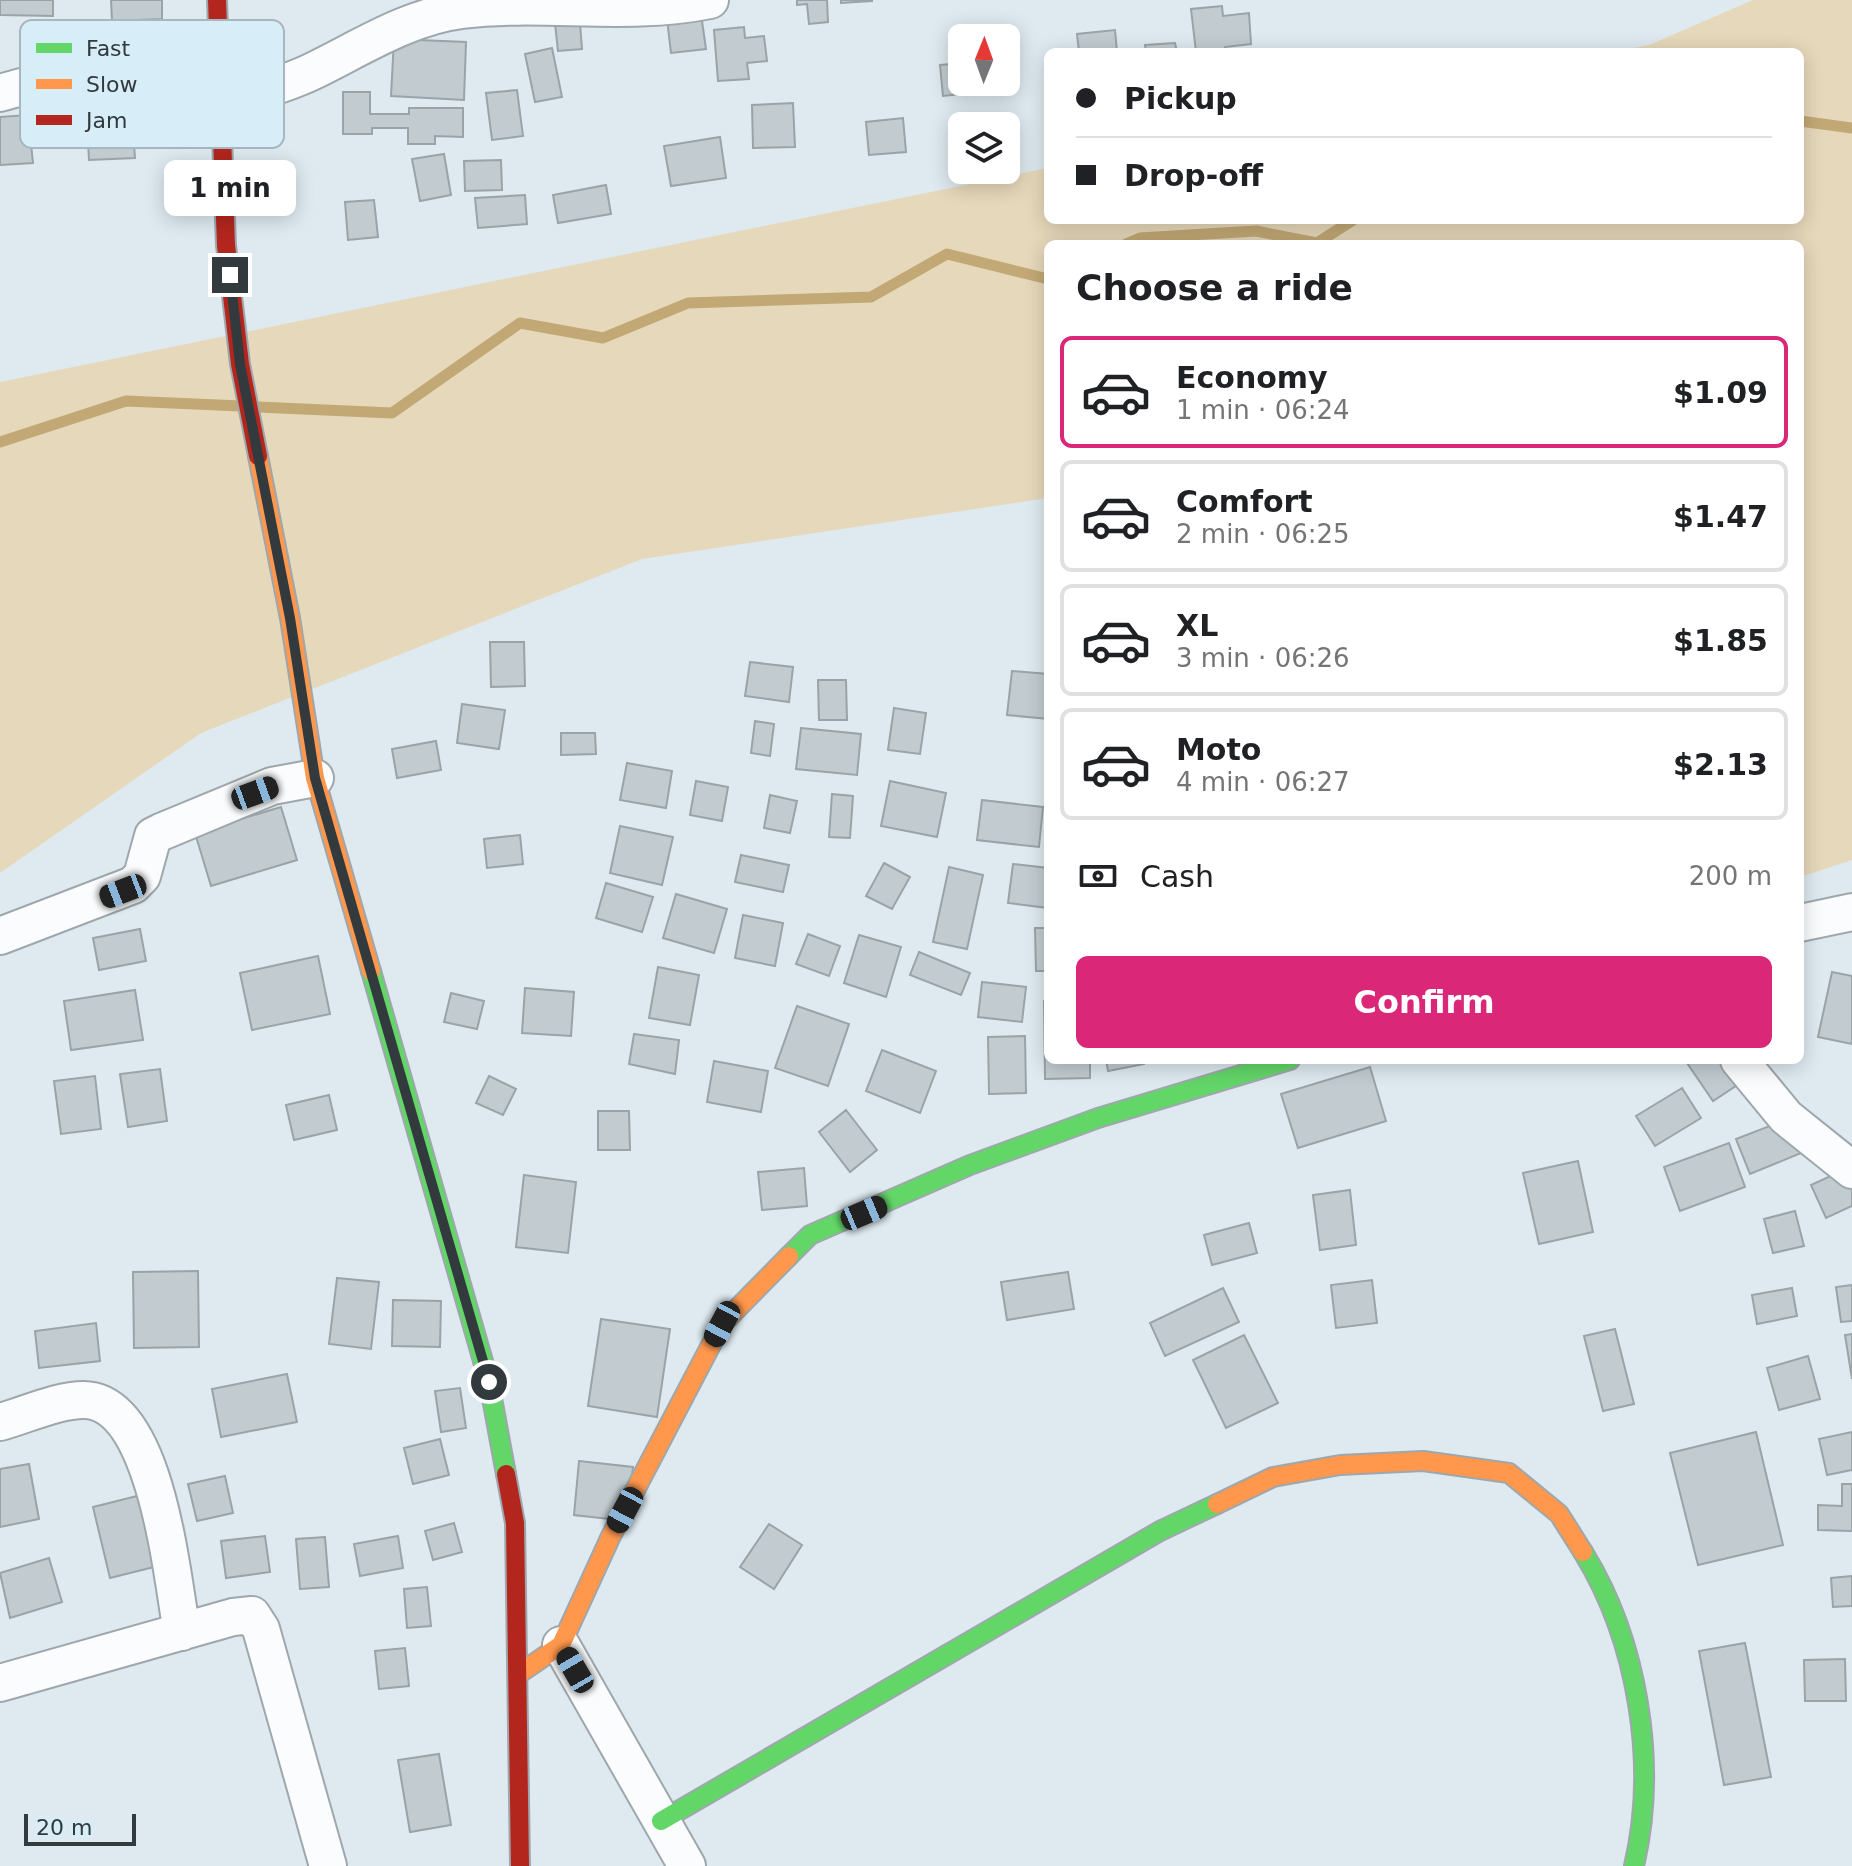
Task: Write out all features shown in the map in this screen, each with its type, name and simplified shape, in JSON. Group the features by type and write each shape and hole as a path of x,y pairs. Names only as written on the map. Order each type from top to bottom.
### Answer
{"street":[{"path":"217,0 217,20"},
{"path":"284,82 307,74 398,28 458,10 528,3 616,10 710,0"},
{"path":"220,148 226,245 240,364 290,618 315,778 489,1382 515,1523 520,1673 516,1796 520,1866"},
{"path":"0,936 133,885 142,876 153,836 272,786 315,778"},
{"path":"1804,922 1852,912"},
{"path":"520,1673 561,1645 611,1536 722,1324 810,1235 970,1165 1098,1118 1277,1064"},
{"path":"1742,1064 1786,1117 1852,1170"},
{"path":"0,1422 85,1400 106,1406 136,1438 155,1486 182,1632"},
{"path":"661,1821 1160,1531 1273,1477 1340,1465 1423,1461 1509,1473 1559,1514 1600,1580 1626,1658 1643,1734 1644,1823 1634,1866"},
{"path":"0,1683 233,1617 252,1615 261,1629 328,1866"},
{"path":"561,1645 687,1866"}],"shaded area":[{"path":"1753,0 1852,0 1852,860 1804,876 1804,240 1044,240 1044,499 642,559 201,733 0,873 0,382 970,184 1020,184 1020,174 1044,169 1044,224 1804,224 1804,48 1634,48 1649,45"}],"building":[{"path":"0,0 53,0 53,16 0,15"},
{"path":"111,0 162,0 162,19 112,20"},
{"path":"797,0 827,0 828,22 809,24 807,4 797,5"},
{"path":"841,0 872,0 872,1 841,3"},
{"path":"1222,6 1223,16 1249,13 1251,44 1196,48 1191,9"},
{"path":"579,11 582,49 558,51 554,14"},
{"path":"701,14 706,49 671,53 667,19"},
{"path":"744,27 745,38 764,36 767,61 747,63 749,79 718,81 714,30"},
{"path":"1115,30 1117,48 1079,48 1077,34"},
{"path":"394,39 466,42 464,100 391,96"},
{"path":"1175,43 1176,48 1145,48 1145,45"},
{"path":"552,48 562,97 535,102 525,54"},
{"path":"948,64 948,95 943,96 940,65"},
{"path":"517,90 523,136 492,140 486,93"},
{"path":"343,92 370,92 370,114 409,114 409,108 463,108 463,137 435,136 435,144 408,144 408,128 372,128 372,134 343,134"},
{"path":"793,103 795,147 753,148 752,105"},
{"path":"20,116 20,148 31,148 33,163 0,165 0,117"},
{"path":"903,118 906,152 869,155 866,122"},
{"path":"720,137 726,178 671,186 664,146"},
{"path":"88,148 134,148 135,158 89,160"},
{"path":"444,154 451,195 420,201 412,159"},
{"path":"501,160 502,190 465,191 464,161"},
{"path":"606,185 611,214 558,223 553,195"},
{"path":"525,195 527,224 478,228 475,198"},
{"path":"374,200 378,237 348,240 345,202"},
{"path":"490,642 524,642 525,686 491,687"},
{"path":"750,662 793,667 789,702 745,696"},
{"path":"1012,671 1044,674 1044,719 1007,715"},
{"path":"818,680 846,680 847,720 819,720"},
{"path":"462,704 505,710 499,749 457,743"},
{"path":"894,708 926,713 920,754 888,750"},
{"path":"755,721 774,724 770,756 751,753"},
{"path":"801,728 861,734 857,775 796,769"},
{"path":"561,733 595,733 596,754 561,755"},
{"path":"436,741 441,770 397,778 392,749"},
{"path":"627,763 672,771 666,808 620,800"},
{"path":"696,781 728,787 722,821 690,815"},
{"path":"890,781 946,793 937,837 881,826"},
{"path":"832,794 853,796 850,838 829,837"},
{"path":"770,795 797,801 790,833 764,828"},
{"path":"982,800 1043,807 1039,847 977,840"},
{"path":"281,807 297,860 211,886 195,833"},
{"path":"620,826 673,837 662,885 610,873"},
{"path":"520,835 523,864 487,868 484,839"},
{"path":"741,855 789,865 783,892 735,882"},
{"path":"884,863 910,877 892,909 866,896"},
{"path":"1013,864 1044,868 1044,908 1008,903"},
{"path":"949,867 983,875 967,949 933,942"},
{"path":"606,883 653,897 642,932 596,918"},
{"path":"676,894 727,909 714,953 663,938"},
{"path":"743,915 783,923 775,966 735,958"},
{"path":"1035,928 1044,928 1044,971 1036,971"},
{"path":"140,929 146,961 99,970 93,938"},
{"path":"808,934 840,946 829,976 796,964"},
{"path":"859,935 901,947 886,997 844,983"},
{"path":"919,952 970,973 961,995 910,975"},
{"path":"318,956 330,1014 252,1030 240,973"},
{"path":"658,967 699,975 690,1025 649,1018"},
{"path":"1832,972 1852,976 1852,1044 1818,1037"},
{"path":"982,982 1026,987 1022,1022 978,1017"},
{"path":"525,988 574,992 571,1036 522,1033"},
{"path":"135,990 143,1040 71,1050 64,1001"},
{"path":"451,993 484,1001 477,1029 444,1022"},
{"path":"797,1006 849,1024 828,1086 775,1068"},
{"path":"634,1034 679,1040 675,1074 629,1064"},
{"path":"1025,1036 1026,1093 989,1094 988,1037"},
{"path":"882,1050 936,1071 920,1113 866,1091"},
{"path":"714,1061 768,1071 761,1112 707,1102"},
{"path":"1045,1064 1090,1064 1090,1078 1045,1079"},
{"path":"1107,1064 1144,1064 1108,1071"},
{"path":"1688,1064 1743,1064 1751,1076 1713,1101"},
{"path":"1370,1067 1386,1121 1298,1148 1281,1094"},
{"path":"160,1069 167,1121 128,1127 120,1074"},
{"path":"95,1076 101,1129 61,1134 54,1081"},
{"path":"489,1076 516,1089 503,1115 476,1103"},
{"path":"1682,1088 1701,1118 1655,1146 1636,1116"},
{"path":"329,1095 337,1130 294,1140 286,1105"},
{"path":"846,1110 877,1150 850,1172 819,1132"},
{"path":"598,1111 629,1111 630,1150 598,1150"},
{"path":"1798,1115 1811,1149 1750,1174 1736,1139"},
{"path":"1729,1143 1745,1187 1680,1211 1664,1167"},
{"path":"1578,1161 1593,1232 1539,1244 1523,1173"},
{"path":"804,1168 807,1206 762,1210 758,1172"},
{"path":"1848,1168 1852,1177 1852,1206 1826,1218 1811,1185"},
{"path":"524,1175 576,1182 568,1253 516,1247"},
{"path":"1350,1190 1356,1245 1320,1250 1313,1195"},
{"path":"1795,1211 1804,1246 1773,1253 1764,1219"},
{"path":"1249,1223 1257,1253 1212,1265 1204,1235"},
{"path":"198,1271 199,1347 134,1348 133,1272"},
{"path":"1068,1272 1074,1309 1007,1320 1001,1282"},
{"path":"337,1278 379,1282 371,1349 329,1344"},
{"path":"1372,1280 1377,1323 1336,1328 1331,1285"},
{"path":"1852,1285 1852,1321 1841,1322 1836,1287"},
{"path":"1223,1288 1239,1322 1165,1356 1150,1323"},
{"path":"1792,1288 1797,1316 1757,1324 1752,1295"},
{"path":"393,1300 441,1301 440,1347 392,1346"},
{"path":"601,1319 670,1329 657,1417 588,1406"},
{"path":"96,1323 100,1361 39,1368 35,1331"},
{"path":"1615,1329 1634,1404 1603,1411 1584,1336"},
{"path":"1852,1334 1852,1379 1845,1335"},
{"path":"1244,1335 1278,1403 1226,1428 1193,1360"},
{"path":"1808,1356 1820,1399 1779,1410 1767,1368"},
{"path":"287,1374 297,1422 221,1437 212,1389"},
{"path":"460,1388 466,1428 441,1432 435,1391"},
{"path":"1756,1432 1783,1545 1698,1565 1670,1453"},
{"path":"1852,1432 1852,1470 1827,1475 1819,1439"},
{"path":"440,1439 449,1475 413,1484 404,1448"},
{"path":"579,1461 633,1467 627,1521 574,1515"},
{"path":"29,1464 39,1519 0,1527 0,1469"},
{"path":"225,1476 233,1513 197,1521 188,1484"},
{"path":"1842,1484 1852,1484 1852,1531 1818,1530 1818,1505 1842,1506"},
{"path":"141,1495 158,1566 110,1578 93,1507"},
{"path":"454,1523 462,1552 433,1560 425,1531"},
{"path":"769,1524 802,1545 774,1589 740,1567"},
{"path":"265,1536 270,1572 226,1578 221,1541"},
{"path":"398,1536 403,1568 360,1576 354,1544"},
{"path":"325,1537 329,1587 300,1589 296,1539"},
{"path":"49,1558 62,1602 10,1618 0,1573"},
{"path":"1852,1576 1852,1606 1833,1607 1831,1578"},
{"path":"427,1587 431,1626 407,1628 404,1589"},
{"path":"1745,1643 1771,1777 1724,1785 1699,1651"},
{"path":"405,1648 409,1686 379,1689 375,1651"},
{"path":"1845,1659 1846,1701 1805,1701 1804,1660"},
{"path":"439,1754 451,1825 410,1832 398,1760"}],"waterway":[{"path":"1804,122 1852,128"},
{"path":"1322,240 1347,224"},
{"path":"1135,240 1256,231 1302,240"},
{"path":"258,407 392,413 520,323 603,338 688,303 871,297 947,254 1044,278"},
{"path":"0,442 126,401 241,406"}],"traffic: fast":[{"path":"371,971 489,1382 506,1474"},
{"path":"789,1256 810,1235 970,1165 1098,1118 1277,1064"},
{"path":"661,1821 1160,1531 1217,1504"},
{"path":"1583,1552 1618,1624 1638,1704 1644,1786 1634,1866"}],"traffic: slow":[{"path":"258,456 290,618 315,778 371,971"},
{"path":"520,1673 561,1645 611,1536 722,1324 789,1256"},
{"path":"1217,1504 1273,1477 1340,1465 1423,1461 1509,1473 1559,1514 1583,1552"}],"traffic: jam":[{"path":"217,0 218,20"},
{"path":"222,148 226,245 240,364 258,456"},
{"path":"506,1474 515,1523 520,1866"}],"route":[{"path":"230,275 240,364 290,618 315,778 489,1382"}]}
